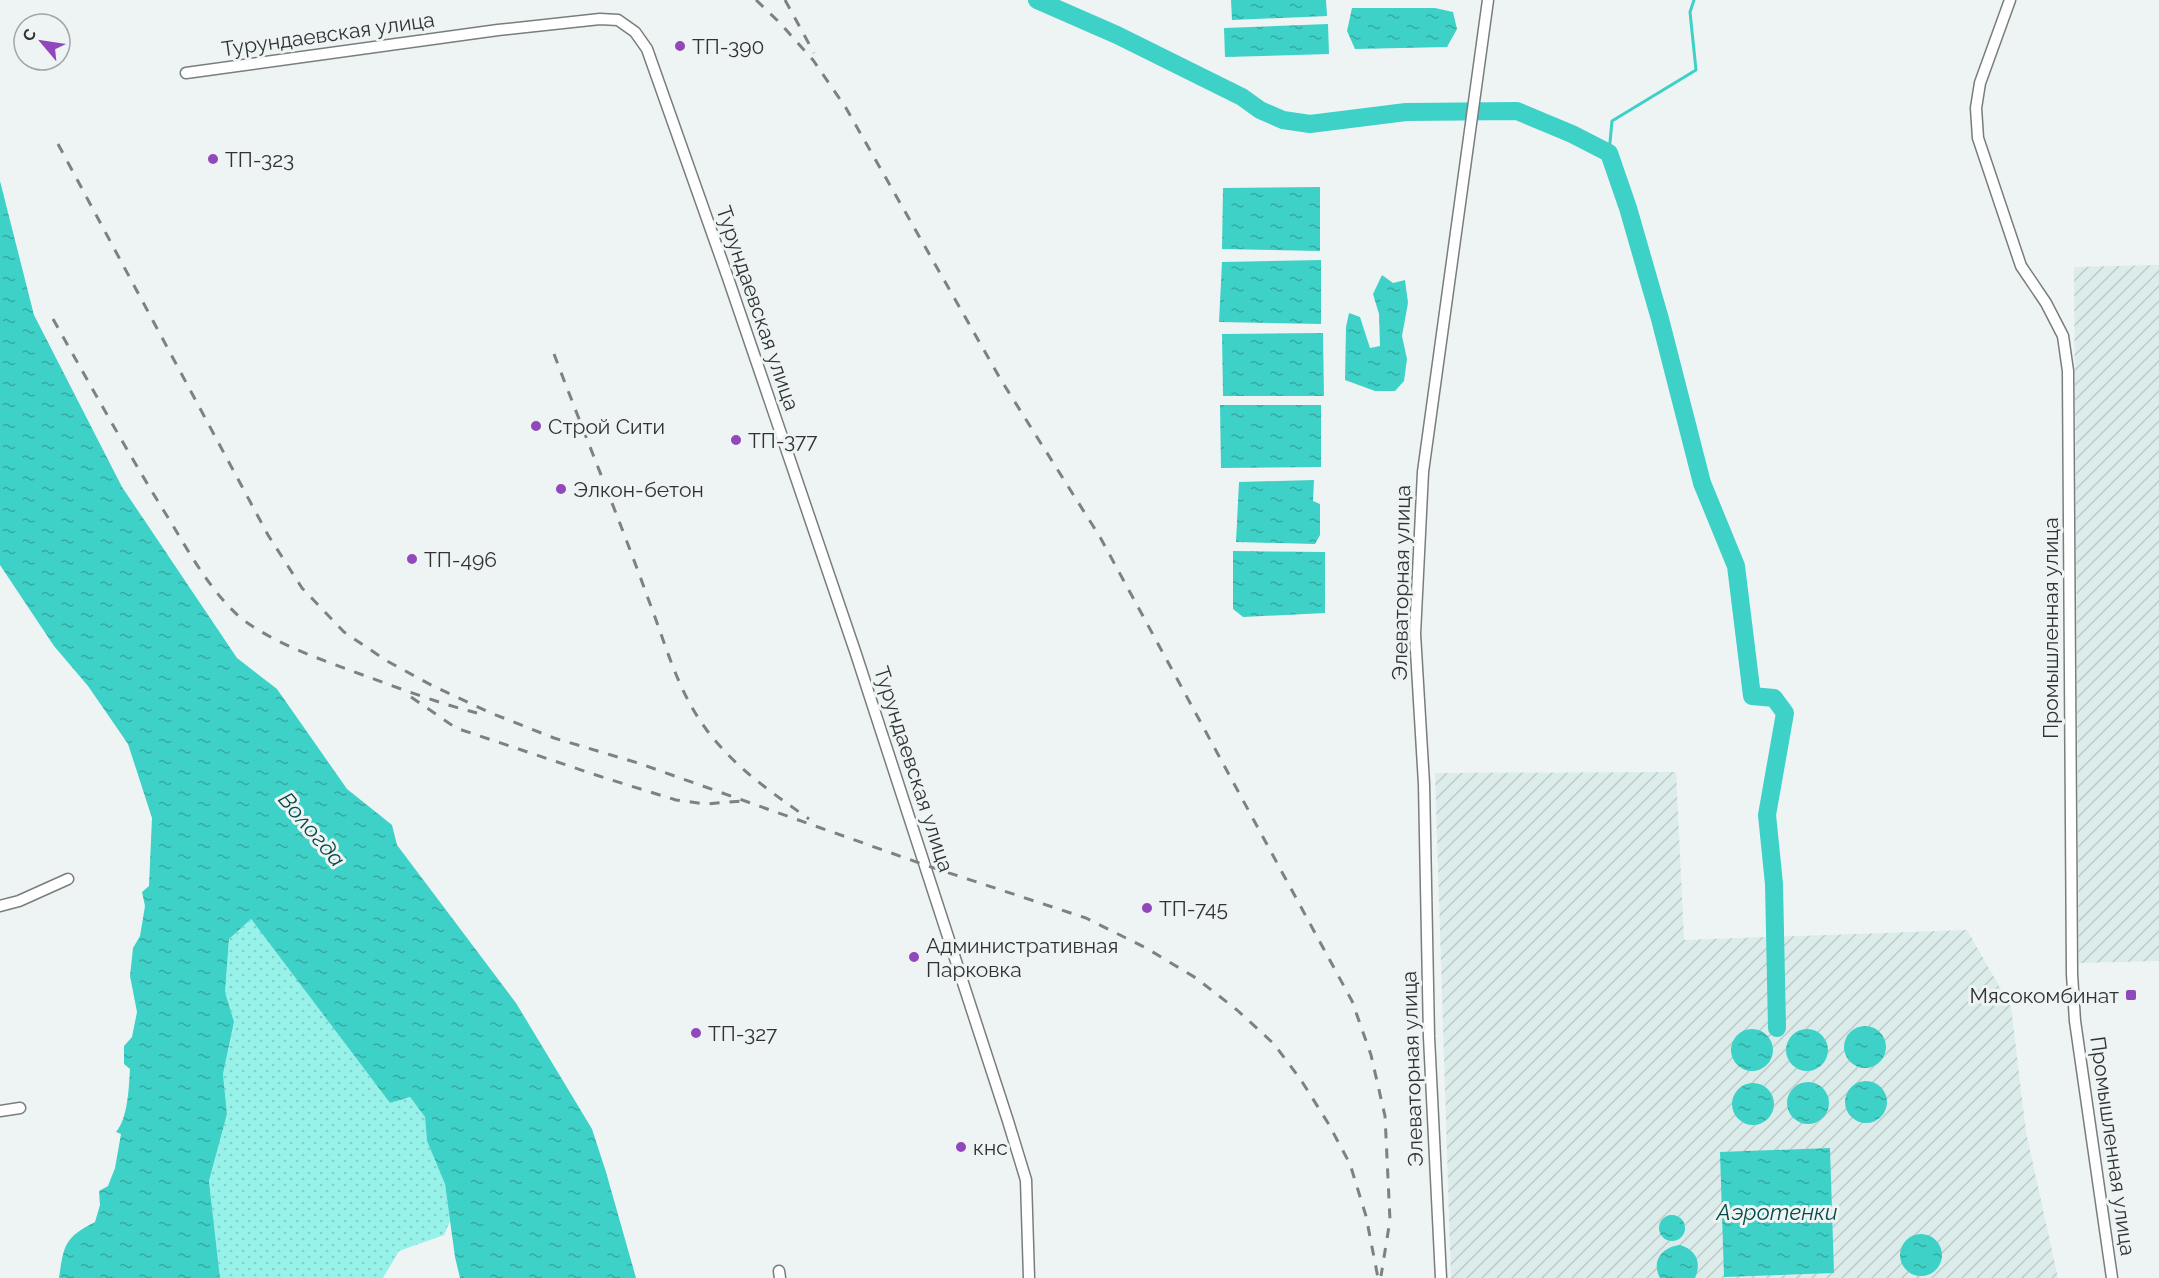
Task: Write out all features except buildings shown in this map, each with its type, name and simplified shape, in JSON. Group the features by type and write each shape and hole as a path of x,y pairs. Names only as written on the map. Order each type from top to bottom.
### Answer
{"street":[{"name":"Элеваторная улица","path":"1441,1278 1429,1037 1424,784 1415,634 1423,472 1488,0"},
{"name":"Промышленная улица","path":"2010,0 1980,83 1976,108 1978,138 2021,266 2046,303 2063,336 2068,371 2072,974 2075,1021 2112,1278"},
{"name":"Турундаевская улица","path":"186,73 498,30 600,20 618,20 635,32 647,49 853,645 1008,1121 1026,1180 1029,1278"},
{"path":"0,906 19,901 68,879"},
{"path":"0,1111 20,1108"}],"shaded area":[{"path":"2159,265 2159,961 2079,963 2074,267"},
{"path":"1676,772 1684,940 1967,930 2011,1007 2026,1132 2058,1278 1451,1278 1435,773"},
{"path":"251,919 390,1103 410,1097 425,1117 427,1141 445,1184 450,1221 444,1235 399,1251 383,1278 220,1278 209,1181 227,1114 223,1074 234,1023 225,992 229,939"}],"water":[{"path":"1231,0 1326,0 1327,16 1232,20"},
{"path":"1352,8 1435,8 1453,12 1457,29 1447,47 1355,49 1347,31"},
{"path":"1328,24 1329,54 1225,57 1224,28"},
{"name":"Вологда","path":"0,181 34,315 122,487 237,658 277,689 347,789 392,825 397,845 516,1003 592,1129 636,1278 460,1278 445,1184 427,1141 425,1117 410,1097 390,1103 251,919 229,939 225,992 234,1022 223,1074 227,1114 209,1181 220,1278 59,1278 67,1244 77,1233 95,1222 100,1205 99,1191 108,1186 115,1168 121,1134 116,1132 123,1119 129,1084 130,1069 124,1064 124,1046 132,1037 137,1012 130,976 133,948 140,936 145,906 142,892 149,886 152,818 128,744 88,686 54,646 0,565"},
{"path":"1320,187 1320,251 1222,249 1223,188"},
{"path":"1321,260 1321,324 1219,322 1222,262"},
{"path":"1382,275 1393,283 1405,280 1408,303 1402,336 1407,359 1404,381 1395,391 1375,391 1345,380 1346,327 1349,313 1360,317 1370,348 1380,346 1379,314 1373,294"},
{"path":"1323,333 1324,396 1223,396 1222,334"},
{"path":"1220,405 1321,405 1321,467 1221,468"},
{"path":"1314,480 1313,501 1320,504 1320,535 1315,544 1236,542 1239,482"},
{"path":"1233,551 1325,552 1325,613 1243,617 1233,609"},
{"path":"1865,1026 1873,1027 1880,1032 1885,1039 1885,1055 1880,1062 1873,1067 1865,1068 1857,1067 1850,1062 1845,1055 1844,1047 1845,1039 1850,1032 1857,1027"},
{"path":"1752,1029 1760,1030 1767,1035 1772,1042 1772,1058 1767,1065 1760,1070 1752,1071 1744,1070 1737,1065 1732,1058 1731,1050 1732,1042 1737,1035 1744,1030"},
{"path":"1807,1029 1815,1030 1822,1035 1827,1042 1827,1058 1822,1065 1815,1070 1807,1071 1799,1070 1792,1065 1787,1058 1786,1050 1787,1042 1792,1035 1799,1030"},
{"path":"1866,1081 1874,1082 1881,1087 1886,1094 1886,1110 1881,1117 1874,1122 1866,1123 1858,1122 1851,1117 1846,1110 1845,1102 1846,1094 1851,1087 1858,1082"},
{"path":"1808,1082 1816,1083 1823,1088 1828,1095 1828,1111 1823,1118 1816,1123 1808,1124 1800,1123 1793,1118 1788,1111 1787,1103 1788,1095 1793,1088 1800,1083"},
{"path":"1753,1083 1761,1084 1768,1089 1773,1096 1773,1112 1768,1119 1761,1124 1753,1125 1745,1124 1738,1119 1733,1112 1732,1104 1733,1096 1738,1089 1745,1084"},
{"name":"Аэротенки","path":"1830,1148 1834,1273 1724,1277 1720,1152"},
{"path":"1672,1215 1681,1219 1685,1228 1681,1237 1672,1241 1663,1237 1659,1228 1663,1219"},
{"path":"1921,1234 1929,1235 1936,1240 1941,1247 1941,1263 1936,1270 1929,1275 1921,1276 1913,1275 1906,1270 1901,1263 1900,1255 1901,1247 1906,1240 1913,1235"},
{"path":"1680,1245 1694,1253 1696,1257 1698,1267 1695,1278 1660,1278 1657,1266 1660,1256 1668,1249"}],"waterway":[{"path":"1037,0 1117,35 1283,120 1310,124 1406,112 1517,111 1572,134 1609,153 1628,208 1660,319 1702,483 1736,566 1752,696 1774,698 1785,713 1767,815 1774,884 1777,1028"},
{"path":"1609,153 1612,121 1696,70 1690,12 1694,0"}],"railway":[{"path":"756,0 813,60 846,108 1001,380 1100,537 1352,1001 1371,1055 1385,1116 1390,1220 1381,1276"},
{"path":"785,0 814,53"},
{"path":"58,144 268,535 302,588 344,632 387,661 491,713 554,738 638,763 925,865 1086,918 1146,948 1196,978 1237,1010 1274,1044 1301,1080 1328,1123 1350,1164 1366,1216 1378,1278"},
{"path":"53,319 126,448 188,550 216,592 238,615 273,638 312,656 414,694 477,713"},
{"path":"554,354 687,699 706,729 729,755 754,778 809,819"},
{"path":"411,697 456,728 605,778 676,800 706,804 741,801"}],"place":[{"name":"ТП-390","path":"680,46"},
{"name":"ТП-323","path":"213,159"},
{"name":"Строй Сити","path":"536,426"},
{"name":"ТП-377","path":"736,440"},
{"name":"Элкон-бетон","path":"561,489"},
{"name":"ТП-496","path":"412,559"},
{"name":"ТП-745","path":"1147,908"},
{"name":"Административная Парковка","path":"914,957"},
{"name":"Мясокомбинат","path":"2131,995"},
{"name":"ТП-327","path":"696,1033"},
{"name":"кнс","path":"961,1147"}]}
